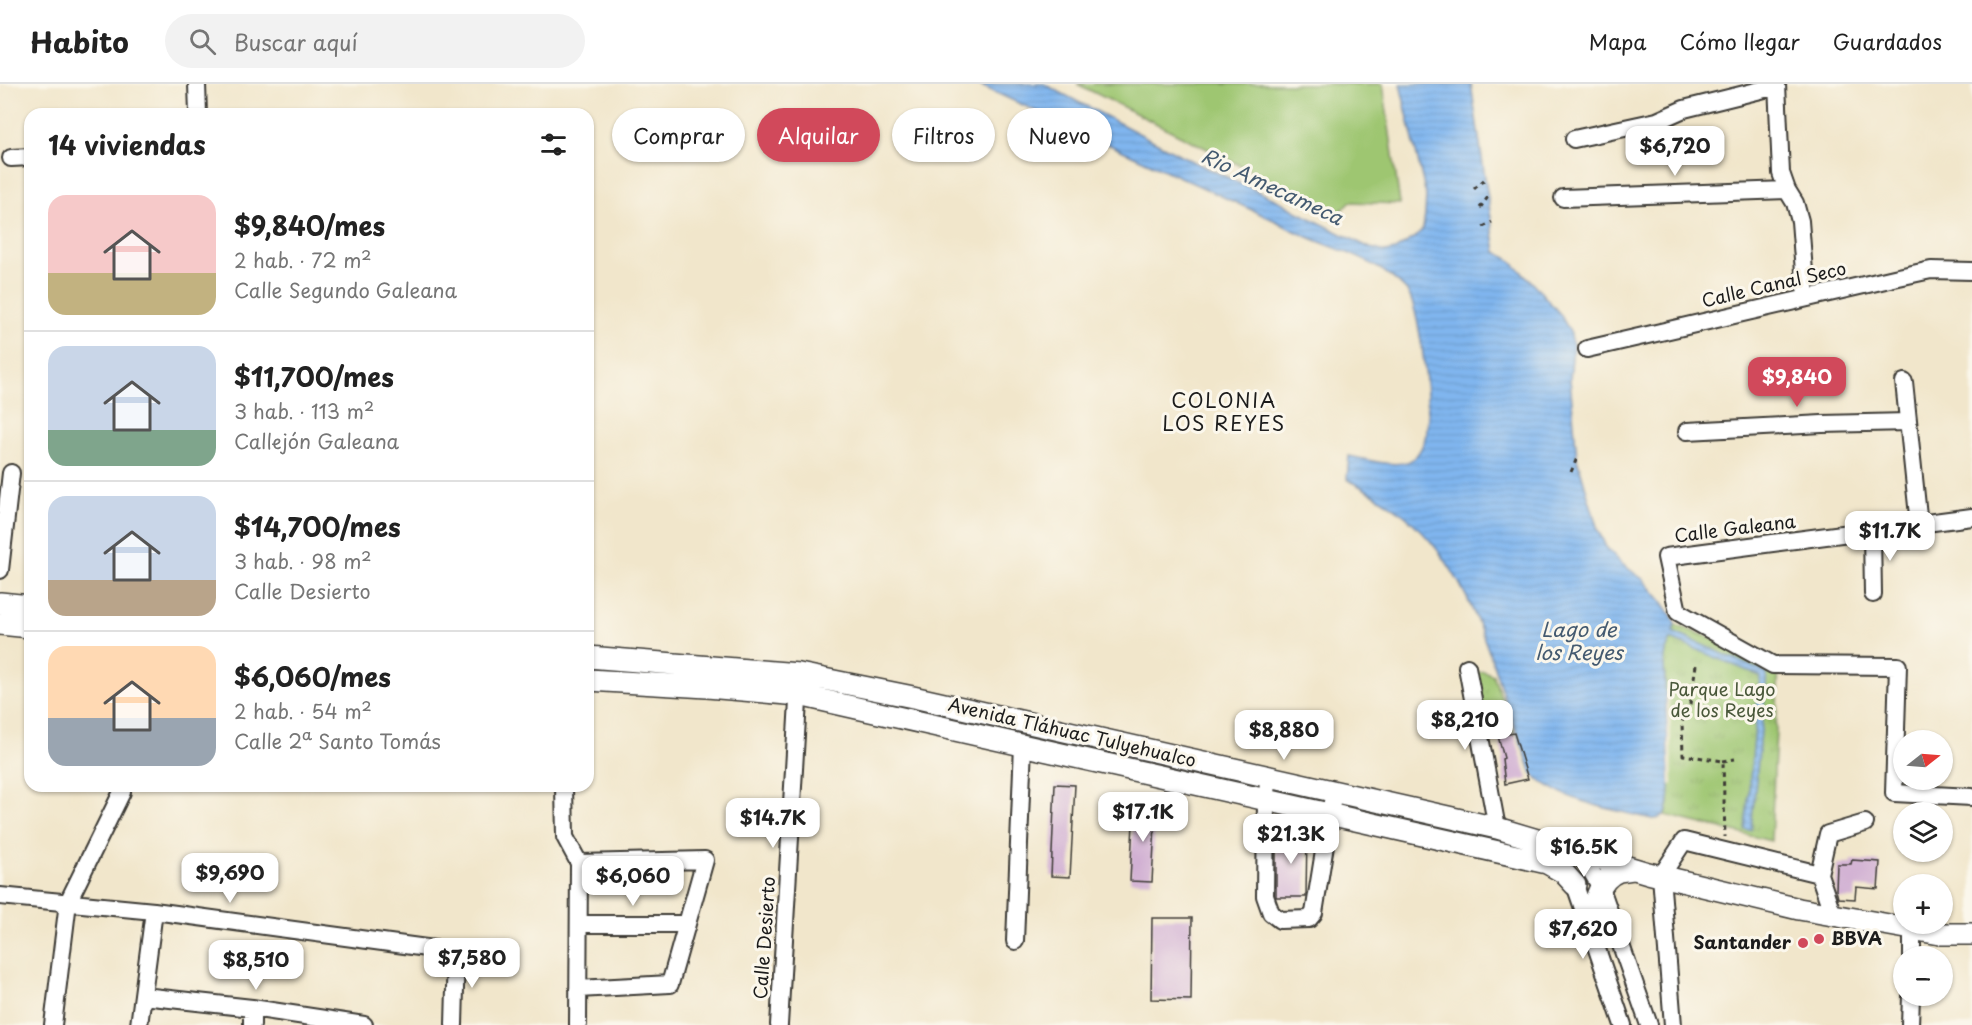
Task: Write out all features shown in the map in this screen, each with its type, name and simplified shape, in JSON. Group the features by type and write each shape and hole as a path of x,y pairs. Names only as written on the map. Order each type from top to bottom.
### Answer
{"main road":[{"path":"0,603 24,605"},
{"path":"0,624 24,626"},
{"name":"Avenida Tláhuac Tulyehualco","path":"594,657 641,661 732,679 1547,863 1563,872 1575,885"},
{"path":"639,683 641,661"},
{"name":"Avenida Tláhuac Tulyehualco","path":"594,680 639,683 799,674 913,697 1497,828 1661,876 1799,909 1893,926"},
{"path":"908,719 913,697"},
{"path":"1023,745 1025,722"},
{"path":"1592,934 1592,915 1601,888 1619,871 1634,869"},
{"name":"Avenida Tláhuac Tulyehualco","path":"1953,934 1972,934"}],"street":[{"path":"197,84 198,108"},
{"path":"1574,139 1657,121 1684,109 1777,85 1780,173 1787,190 1796,203 1800,221 1806,297"},
{"path":"11,158 24,157"},
{"path":"1563,198 1787,190"},
{"name":"Calle Canal Seco","path":"1587,349 1931,270 1972,271"},
{"path":"1904,382 1920,525"},
{"path":"1687,431 1908,422"},
{"path":"0,570 11,473"},
{"name":"Calle Galeana","path":"1972,517 1666,557 1678,612 1773,665 1898,666 1894,793 1972,797"},
{"path":"1872,531 1873,594"},
{"path":"1467,667 1497,828"},
{"name":"Calle Desierto","path":"779,1025 799,674"},
{"path":"1015,940 1023,745"},
{"path":"1269,778 1266,800 1265,896 1271,913 1280,920 1309,918 1314,913 1334,793"},
{"path":"53,1025 68,902 122,792"},
{"path":"564,792 565,837 579,863 578,1025"},
{"path":"1833,915 1819,874 1828,834 1865,823"},
{"path":"1673,1025 1661,876 1684,842 1819,874"},
{"path":"1574,851 1587,864 1601,888 1649,1025"},
{"path":"578,989 670,984 705,860 579,863"},
{"path":"1575,885 1623,1025"},
{"path":"0,896 154,911 456,952 454,1025"},
{"path":"139,1025 154,911"},
{"path":"579,924 687,924"},
{"path":"1640,999 1654,1001 1671,990"},
{"path":"143,996 252,1017 364,1025"},
{"path":"1910,1025 1911,1006"}],"path":[{"path":"1474,189 1485,179"},
{"path":"1480,208 1488,197"},
{"path":"1483,227 1492,222"},
{"path":"1571,472 1577,458"},
{"path":"1696,665 1690,704 1682,722 1683,755 1723,761 1735,759"},
{"path":"1723,761 1726,851"}],"green space":[{"path":"1077,84 1383,84 1400,204 1350,202 1338,214"},
{"name":"Parque Lago de los Reyes","path":"1675,625 1779,662 1771,841 1665,815 1669,804 1670,785 1664,664"},
{"path":"1483,671 1493,675 1514,733 1498,736 1492,720 1483,720 1475,673"}],"water":[{"name":"Lago de los Reyes","path":"977,84 1044,84 1090,108 1029,108"},
{"name":"Lago de los Reyes","path":"1400,84 1471,84 1496,252 1509,259 1532,282 1560,314 1571,334 1573,347 1570,379 1577,458 1598,530 1606,547 1622,564 1644,580 1662,601 1673,618 1675,625 1673,632 1767,673 1751,830 1745,830 1760,676 1671,639 1664,664 1670,785 1668,807 1663,816 1652,819 1573,798 1532,774 1477,619 1454,574 1424,534 1405,516 1347,479 1349,456 1381,462 1405,463 1418,454 1424,441 1428,417 1426,379 1420,335 1411,299 1406,290 1377,267 1112,146 1112,119 1370,248 1386,252 1395,250 1416,237 1423,229 1425,215 1426,195"}],"pier":[{"path":"1666,692 1669,693 1673,784 1670,785"}],"building":[{"path":"1514,733 1528,779 1505,784 1502,759 1504,758 1498,736"},
{"path":"1055,784 1075,785 1070,877 1051,876"},
{"path":"1134,804 1156,805 1152,882 1130,881"},
{"path":"1307,832 1306,897 1276,897 1276,833"},
{"path":"1852,860 1880,862 1878,889 1856,887 1855,899 1838,898 1837,864 1851,864"},
{"path":"1152,918 1192,918 1191,1000 1151,999"}],"place":[{"name":"BBVA","path":"1819,939"},
{"name":"Santander","path":"1803,943"}],"district":[{"name":"COLONIA LOS REYES","path":"1224,412"}],"water label":[{"name":"Rio Amecameca","path":"1272,187"}]}
